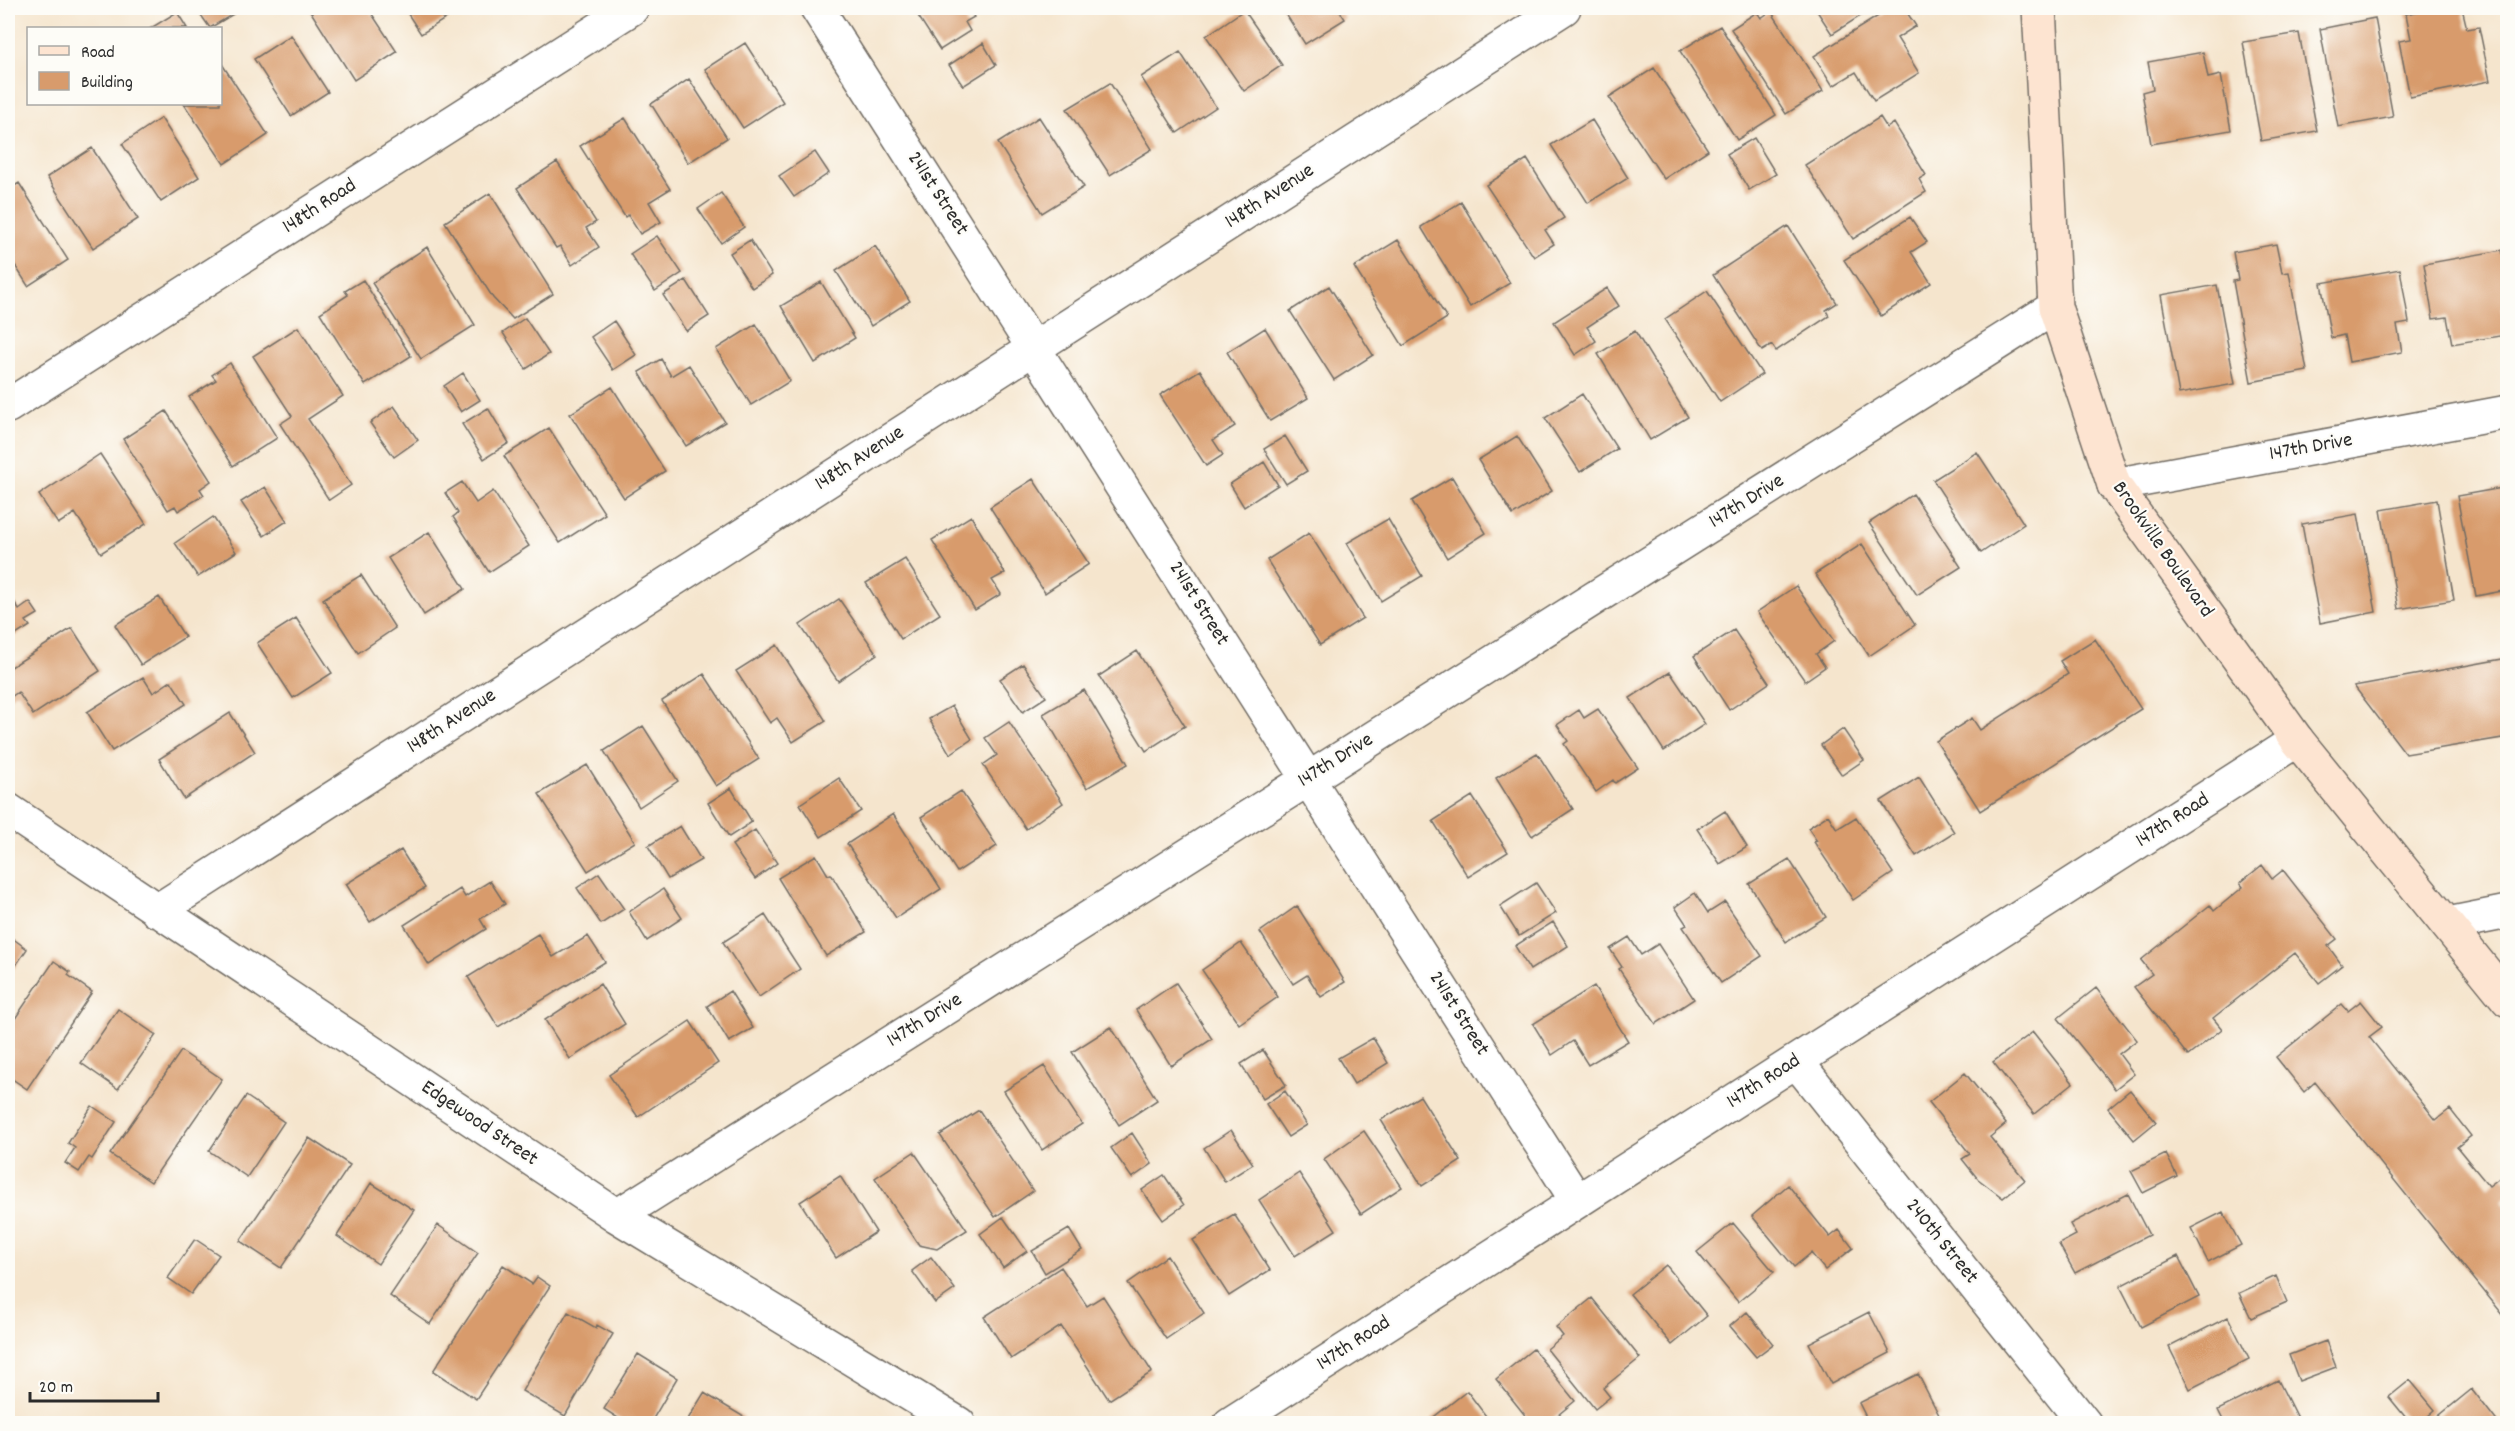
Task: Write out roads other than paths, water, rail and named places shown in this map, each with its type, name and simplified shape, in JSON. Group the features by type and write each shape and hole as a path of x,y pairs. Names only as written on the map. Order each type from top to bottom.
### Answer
{"street":[{"name":"148th Road","path":"8,406 632,8"},
{"name":"241st Street","path":"817,8 1577,1201"},
{"name":"148th Avenue","path":"157,911 1564,8"},
{"name":"Brookville Boulevard","path":"2039,8 2055,307 2114,485 2297,740 2508,1000"},
{"name":"147th Drive","path":"617,1216 2055,307"},
{"name":"147th Drive","path":"2114,485 2508,412"},
{"name":"147th Road","path":"1230,1424 2297,740"},
{"name":"Edgewood Street","path":"8,810 617,1216 959,1424"},
{"path":"2448,924 2508,912"},
{"name":"240th Street","path":"1796,1061 2085,1424"}]}
